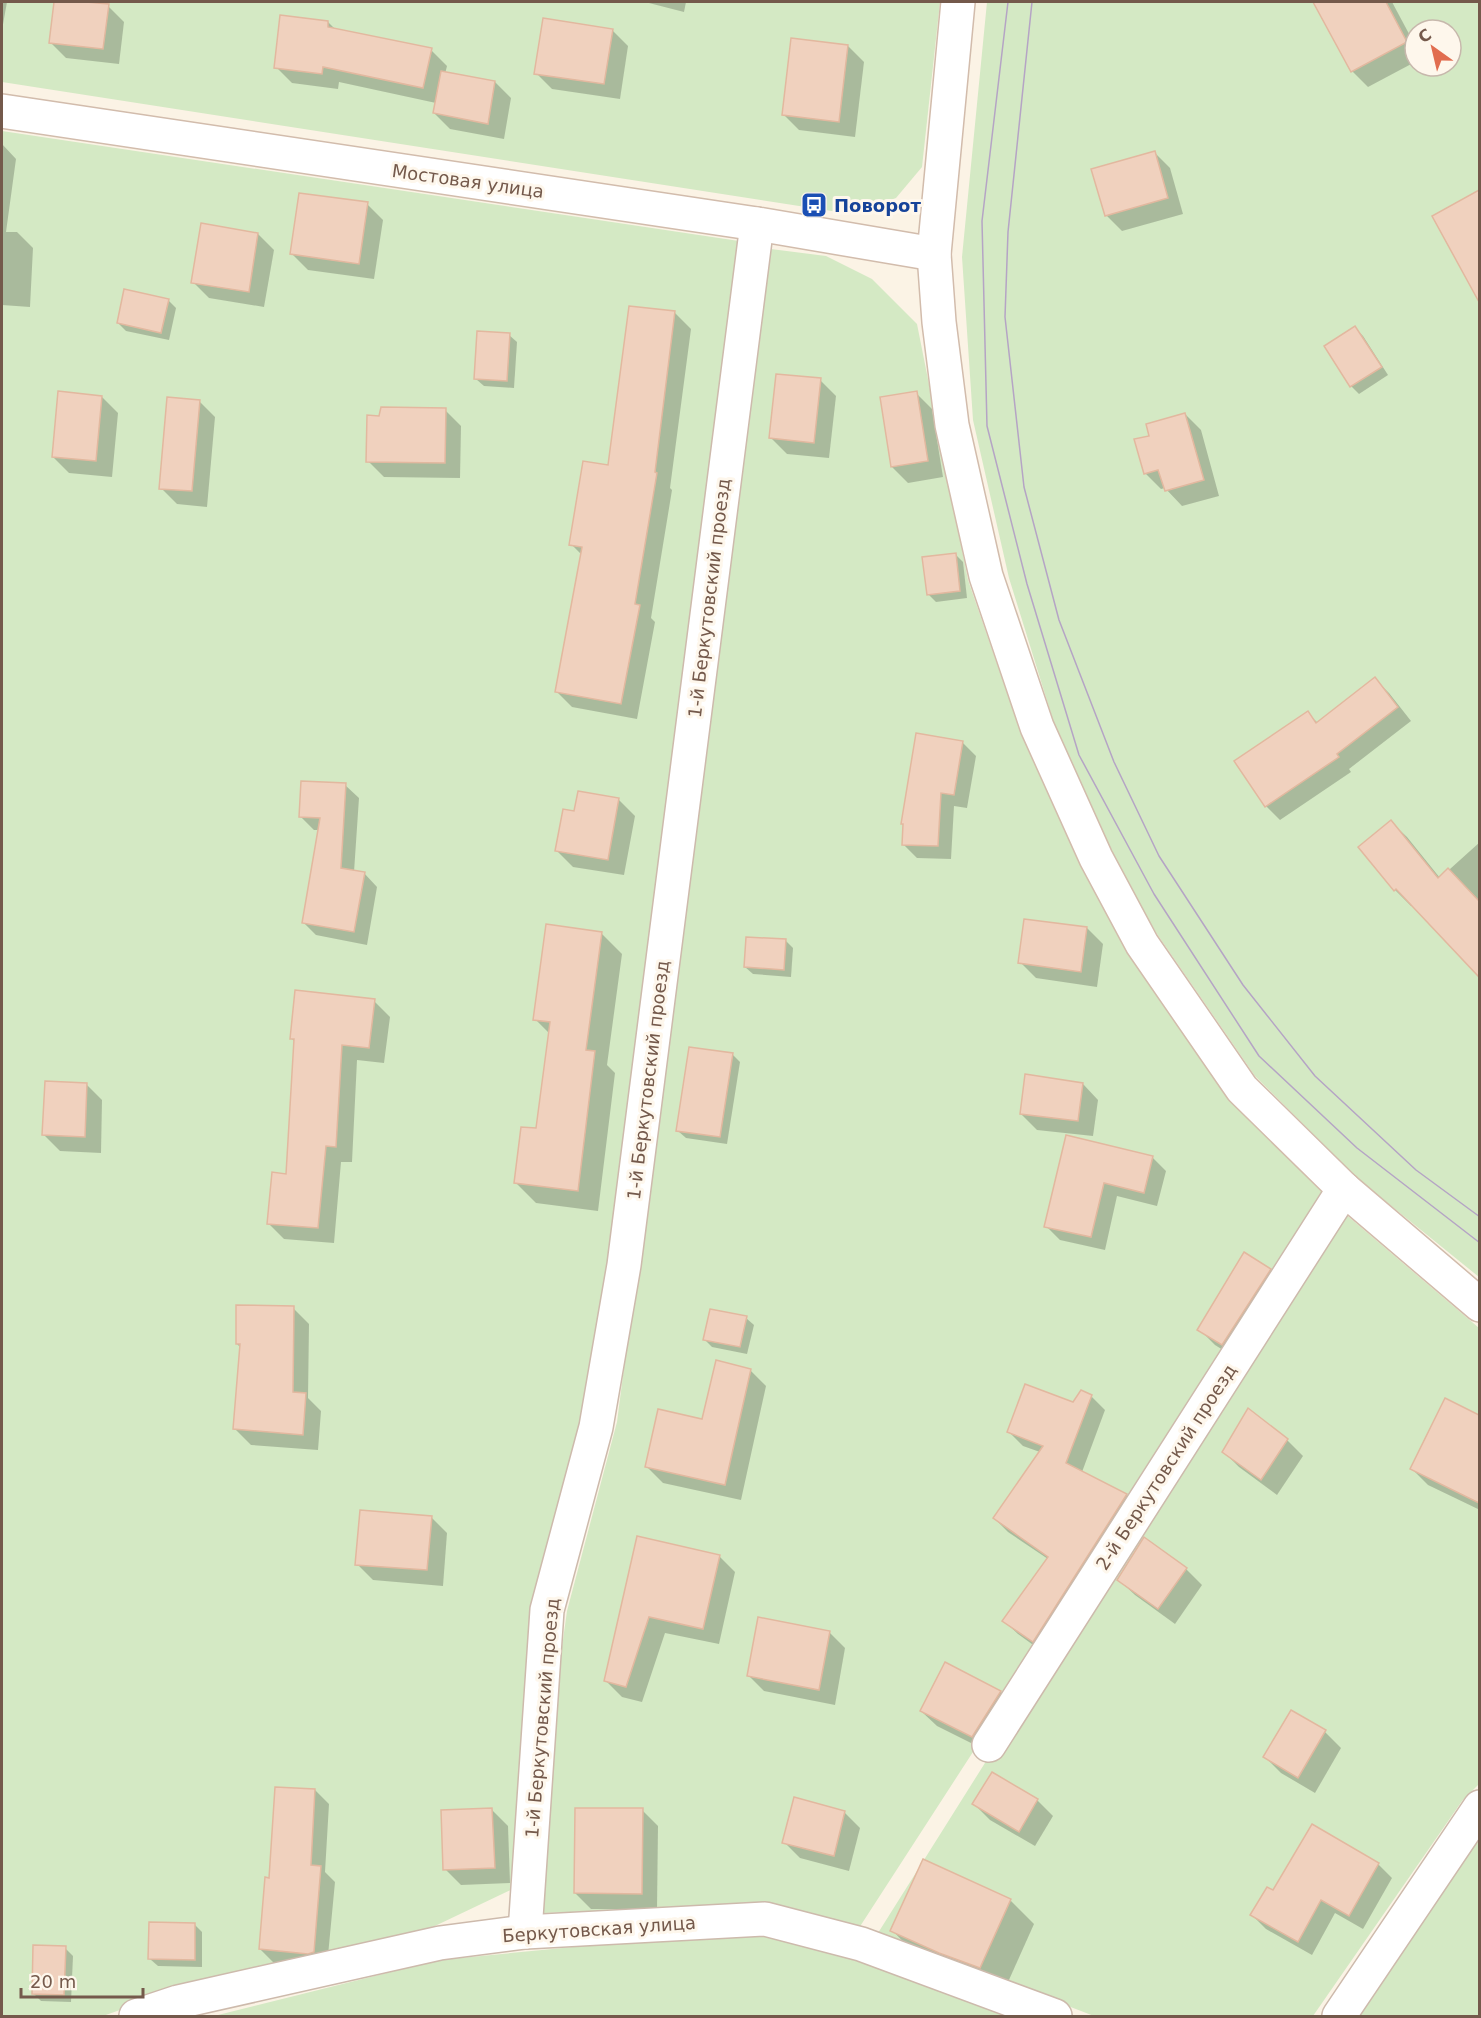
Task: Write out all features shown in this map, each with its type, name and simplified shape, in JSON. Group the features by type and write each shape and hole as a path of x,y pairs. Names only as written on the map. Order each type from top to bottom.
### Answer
{"street":[{"path":"958,2 934,254 939,322 952,425 983,565 1042,738 1095,858 1142,944 1242,1089 1344,1189 1479,1305"},
{"name":"Мостовая улица","path":"2,111 757,224 934,254"},
{"name":"1-й Беркутовский проезд","path":"525,1932 547,1610 596,1427 624,1265 757,224"},
{"name":"2-й Беркутовский проезд","path":"988,1745 1344,1189"},
{"path":"1339,2016 1479,1807"},
{"name":"Беркутовская улица","path":"136,2016 178,2002 440,1943 525,1932 765,1919 861,1944 1055,2016"}],"green space":[{"path":"2,2 940,2 922,167 896,198 851,214 2,82"},
{"path":"987,2 1479,2 1479,1277 1358,1179 1255,1076 1157,934 1107,850 1053,720 1009,578 973,420 962,257"},
{"path":"2,131 739,241 615,1241 517,1887 437,1925 373,1948 168,1993 103,2016 2,2016"},
{"path":"763,248 826,256 872,279 917,324 968,580 1022,736 1081,867 1128,954 1232,1102 1331,1199 859,1928 768,1905 543,1913 543,1784 567,1611 617,1422 701,772"},
{"path":"1343,1212 1479,1328 1479,1784 1462,1801 1313,2016 1094,2016 878,1933 1090,1596"},
{"path":"1479,1830 1479,2016 1350,2016"},
{"path":"761,1929 1019,2016 214,2016 439,1960"}],"building":[{"path":"54,2 109,4 103,49 49,43"},
{"path":"1313,2 1386,2 1403,34 1403,44 1351,72"},
{"path":"280,15 328,21 328,27 432,48 423,88 323,67 322,74 274,68"},
{"path":"543,18 613,29 604,84 534,74"},
{"path":"791,38 848,45 839,122 782,115"},
{"path":"441,71 495,81 488,124 433,113"},
{"path":"1155,151 1168,198 1105,216 1091,169"},
{"path":"1479,190 1479,302 1432,216"},
{"path":"299,193 368,202 359,264 290,254"},
{"path":"201,223 258,233 249,292 191,283"},
{"path":"124,289 169,299 161,333 117,323"},
{"path":"629,306 675,311 655,472 657,473 635,604 640,605 621,704 555,692 582,547 569,545 583,461 608,465"},
{"path":"1355,326 1382,367 1350,387 1324,346"},
{"path":"477,331 510,333 507,381 474,379"},
{"path":"776,374 821,378 814,443 769,438"},
{"path":"58,391 102,396 96,461 52,457"},
{"path":"917,391 928,461 891,467 880,397"},
{"path":"167,397 200,400 192,491 159,489"},
{"path":"381,407 446,408 445,463 366,462 367,415 379,416"},
{"path":"1185,413 1204,480 1165,491 1158,470 1144,474 1134,439 1149,436 1146,424"},
{"path":"956,553 960,591 927,595 922,557"},
{"path":"1375,677 1398,707 1337,754 1339,757 1265,807 1234,761 1308,711 1316,723"},
{"path":"916,733 963,741 954,795 941,793 938,846 902,845 903,824 901,824"},
{"path":"301,781 346,783 341,868 365,872 354,932 302,923 320,818 299,817"},
{"path":"578,791 619,798 608,860 555,851 563,809 574,811"},
{"path":"1391,820 1438,878 1448,868 1479,901 1479,977 1396,889 1394,891 1358,847"},
{"path":"1024,919 1087,927 1081,972 1018,963"},
{"path":"546,924 602,932 586,1050 595,1051 578,1191 514,1183 521,1127 536,1128 550,1022 533,1020"},
{"path":"746,937 786,939 784,970 744,967"},
{"path":"295,990 375,999 369,1048 342,1045 336,1147 326,1146 318,1228 267,1224 272,1172 286,1174 294,1039 290,1039"},
{"path":"689,1047 733,1053 720,1137 676,1131"},
{"path":"1025,1074 1083,1083 1078,1121 1020,1114"},
{"path":"45,1081 87,1083 85,1137 42,1135"},
{"path":"1066,1135 1153,1156 1144,1193 1104,1183 1091,1237 1044,1227"},
{"path":"1244,1252 1271,1269 1222,1345 1197,1330"},
{"path":"236,1305 294,1306 293,1392 306,1393 303,1435 233,1429 240,1344 236,1344"},
{"path":"710,1309 747,1316 740,1347 703,1340"},
{"path":"716,1360 751,1369 725,1485 645,1467 658,1409 702,1419"},
{"path":"1025,1384 1073,1402 1081,1390 1092,1395 1066,1463 1127,1494 1033,1642 1002,1621 1048,1557 993,1518 1043,1446 1007,1432"},
{"path":"1445,1398 1479,1415 1479,1503 1410,1469"},
{"path":"1248,1408 1288,1439 1261,1480 1222,1452"},
{"path":"360,1510 432,1516 427,1570 355,1565"},
{"path":"637,1536 720,1555 703,1629 649,1617 626,1687 604,1681"},
{"path":"1144,1537 1187,1568 1158,1609 1117,1580"},
{"path":"758,1617 830,1631 819,1690 747,1676"},
{"path":"945,1662 1001,1691 972,1737 920,1711"},
{"path":"1291,1710 1326,1730 1298,1778 1263,1757"},
{"path":"992,1772 1038,1799 1019,1832 972,1804"},
{"path":"275,1787 315,1789 311,1865 321,1866 314,1952 308,1954 259,1949 265,1877 269,1878"},
{"path":"794,1797 845,1811 834,1856 782,1843"},
{"path":"492,1808 495,1868 443,1870 441,1810"},
{"path":"575,1808 643,1808 642,1894 574,1893"},
{"path":"1312,1824 1379,1863 1349,1916 1321,1900 1298,1942 1250,1915 1267,1887 1273,1890"},
{"path":"923,1859 1011,1899 980,1968 890,1931"},
{"path":"149,1922 195,1923 195,1960 148,1959"},
{"path":"33,1945 66,1946 64,1995 32,1994"}],"tram line":[{"path":"1008,2 982,221 987,426 1027,584 1079,755 1154,894 1259,1056 1357,1148 1480,1243"},
{"path":"1032,2 1008,232 1005,317 1024,487 1059,620 1114,762 1159,856 1243,985 1315,1076 1416,1170 1480,1217"}],"place":[{"name":"Поворот","path":"814,205"}]}
